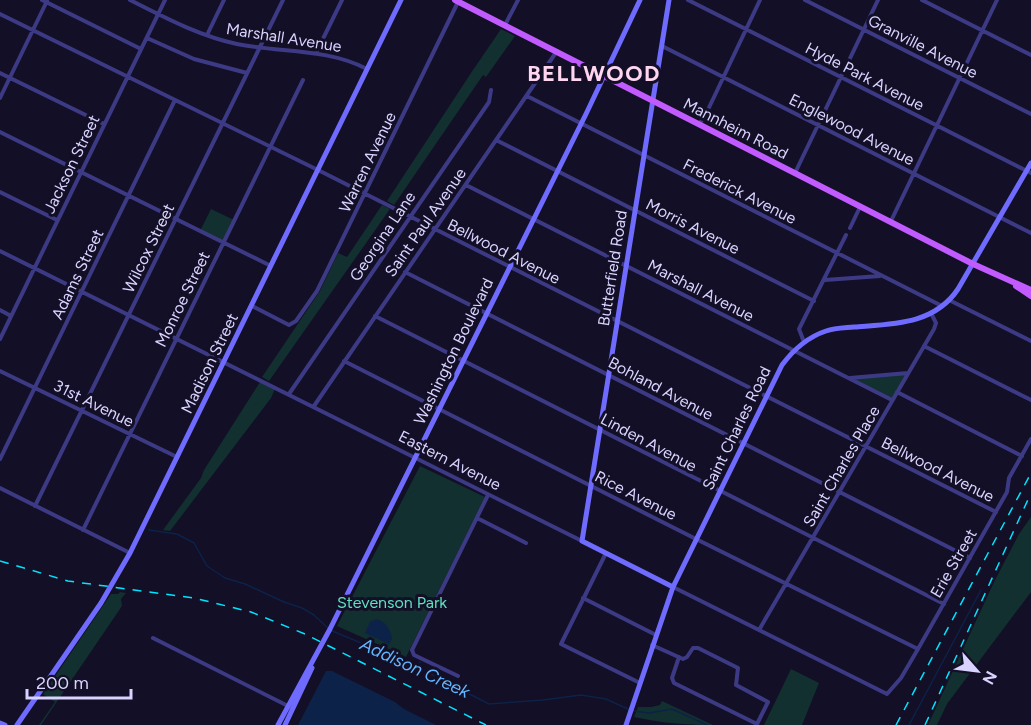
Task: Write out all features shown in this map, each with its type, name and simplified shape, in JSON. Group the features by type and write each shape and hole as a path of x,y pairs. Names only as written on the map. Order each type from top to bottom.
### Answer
{"main road":[{"name":"Mannheim Road","path":"457,1 1008,281"},
{"path":"1008,281 1031,290"},
{"path":"1008,281 1031,296"}],"street":[{"name":"Marshall Avenue","path":"130,0 207,35 237,44 344,58 367,69"},
{"name":"Jackson Street","path":"0,339 165,0"},
{"path":"207,35 224,0"},
{"name":"Wilcox Street","path":"35,506 283,0"},
{"path":"316,54 342,0"},
{"name":"Madison Street","path":"17,725 101,603 130,553 401,0"},
{"path":"505,26 518,0"},
{"name":"Washington Boulevard","path":"285,725 291,707 640,0"},
{"name":"Butterfield Road","path":"582,541 669,0"},
{"name":"Hyde Park Avenue","path":"688,0 1029,172"},
{"path":"699,124 760,0"},
{"name":"Granville Avenue","path":"805,0 1031,114"},
{"path":"795,173 878,0"},
{"path":"922,0 1031,55"},
{"path":"891,221 997,0"},
{"path":"0,98 45,1 141,49"},
{"name":"Warren Avenue","path":"252,306 289,325 296,321 317,291 457,1"},
{"name":"Bellwood Avenue","path":"0,14 318,170 996,512"},
{"path":"147,38 194,59 247,73"},
{"name":"Englewood Avenue","path":"662,46 1031,233"},
{"name":"Saint Paul Avenue","path":"314,406 556,51"},
{"path":"0,73 104,124"},
{"name":"Monroe Street","path":"83,530 303,80"},
{"name":"Georgina Lane","path":"289,394 489,102 491,90"},
{"name":"Frederick Avenue","path":"527,96 942,306"},
{"name":"Adams Street","path":"0,459 175,100"},
{"path":"0,132 271,266"},
{"name":"Morris Avenue","path":"496,140 814,301"},
{"name":"Saint Charles Road","path":"626,725 673,587 782,365 804,342 827,331 902,323 931,313 942,306 949,300 973,264 999,217 1029,172 1031,163"},
{"name":"Marshall Avenue","path":"466,184 892,400"},
{"path":"0,192 57,220"},
{"path":"850,228 861,206"},
{"path":"804,342 799,329 846,235"},
{"name":"Eastern Avenue","path":"0,251 887,694"},
{"name":"Bohland Avenue","path":"405,272 970,558"},
{"path":"824,280 881,276"},
{"path":"949,300 1031,341"},
{"path":"0,310 11,316"},
{"name":"Saint Charles Place","path":"759,630 936,324 931,313"},
{"name":"Linden Avenue","path":"375,316 944,604"},
{"path":"924,346 1031,400"},
{"name":"Rice Avenue","path":"344,361 918,649"},
{"name":"31st Avenue","path":"0,371 178,457"},
{"path":"849,378 908,372"},
{"path":"897,392 1022,456"},
{"name":"Erie Street","path":"887,694 901,678 996,512 1007,492 1009,478 1031,439"},
{"path":"0,489 130,553"},
{"path":"458,676 414,654 412,650 488,495"},
{"path":"477,518 526,543"},
{"path":"606,553 561,644 640,683"},
{"path":"584,598 656,635"},
{"path":"153,638 291,707"},
{"path":"652,645 684,659 693,648 698,648 738,668 736,684 768,702 757,724 675,683 673,676 679,657"},
{"name":"Washington Boulevard","path":"278,725 291,707"},
{"path":"0,723 4,725"}],"green space":[{"path":"501,29 515,36 486,77 483,75 394,205 387,201 471,73"},
{"path":"382,205 390,209 269,381 262,377 320,291 338,253 347,257"},
{"path":"211,209 234,220 223,242 200,231"},
{"path":"907,374 892,399 851,378"},
{"path":"260,382 275,389 271,398 170,531 163,530 201,478"},
{"name":"Stevenson Park","path":"420,466 485,497 406,657 337,626"},
{"path":"1031,517 1031,592 947,704 937,725 928,725 994,582 1019,534"},
{"path":"126,593 121,599 122,606 39,725 55,702 43,694 111,594"},
{"path":"791,669 819,683 802,725 764,725"},
{"path":"662,701 713,725 673,723 634,717 638,707 660,705"}],"water":[{"path":"376,619 389,629 392,639 389,644 365,633 370,622"},
{"path":"326,671 332,671 436,725 298,725"}],"waterway":[{"name":"Addison Creek","path":"149,530 177,534 194,543 207,566 225,578 302,608 314,615 330,630 409,663 489,704 581,695 606,699 630,710"},
{"path":"909,725 981,590"},
{"name":"Addison Creek","path":"416,670 420,662"},
{"name":"Addison Creek","path":"634,711 649,713 672,709 707,725"}],"railway":[{"path":"896,725 1031,473"},
{"path":"925,725 1031,493"},
{"path":"0,561 68,581 194,598 251,612 305,634 486,725"}],"district":[{"name":"BELLWOOD","path":"594,73"}]}
